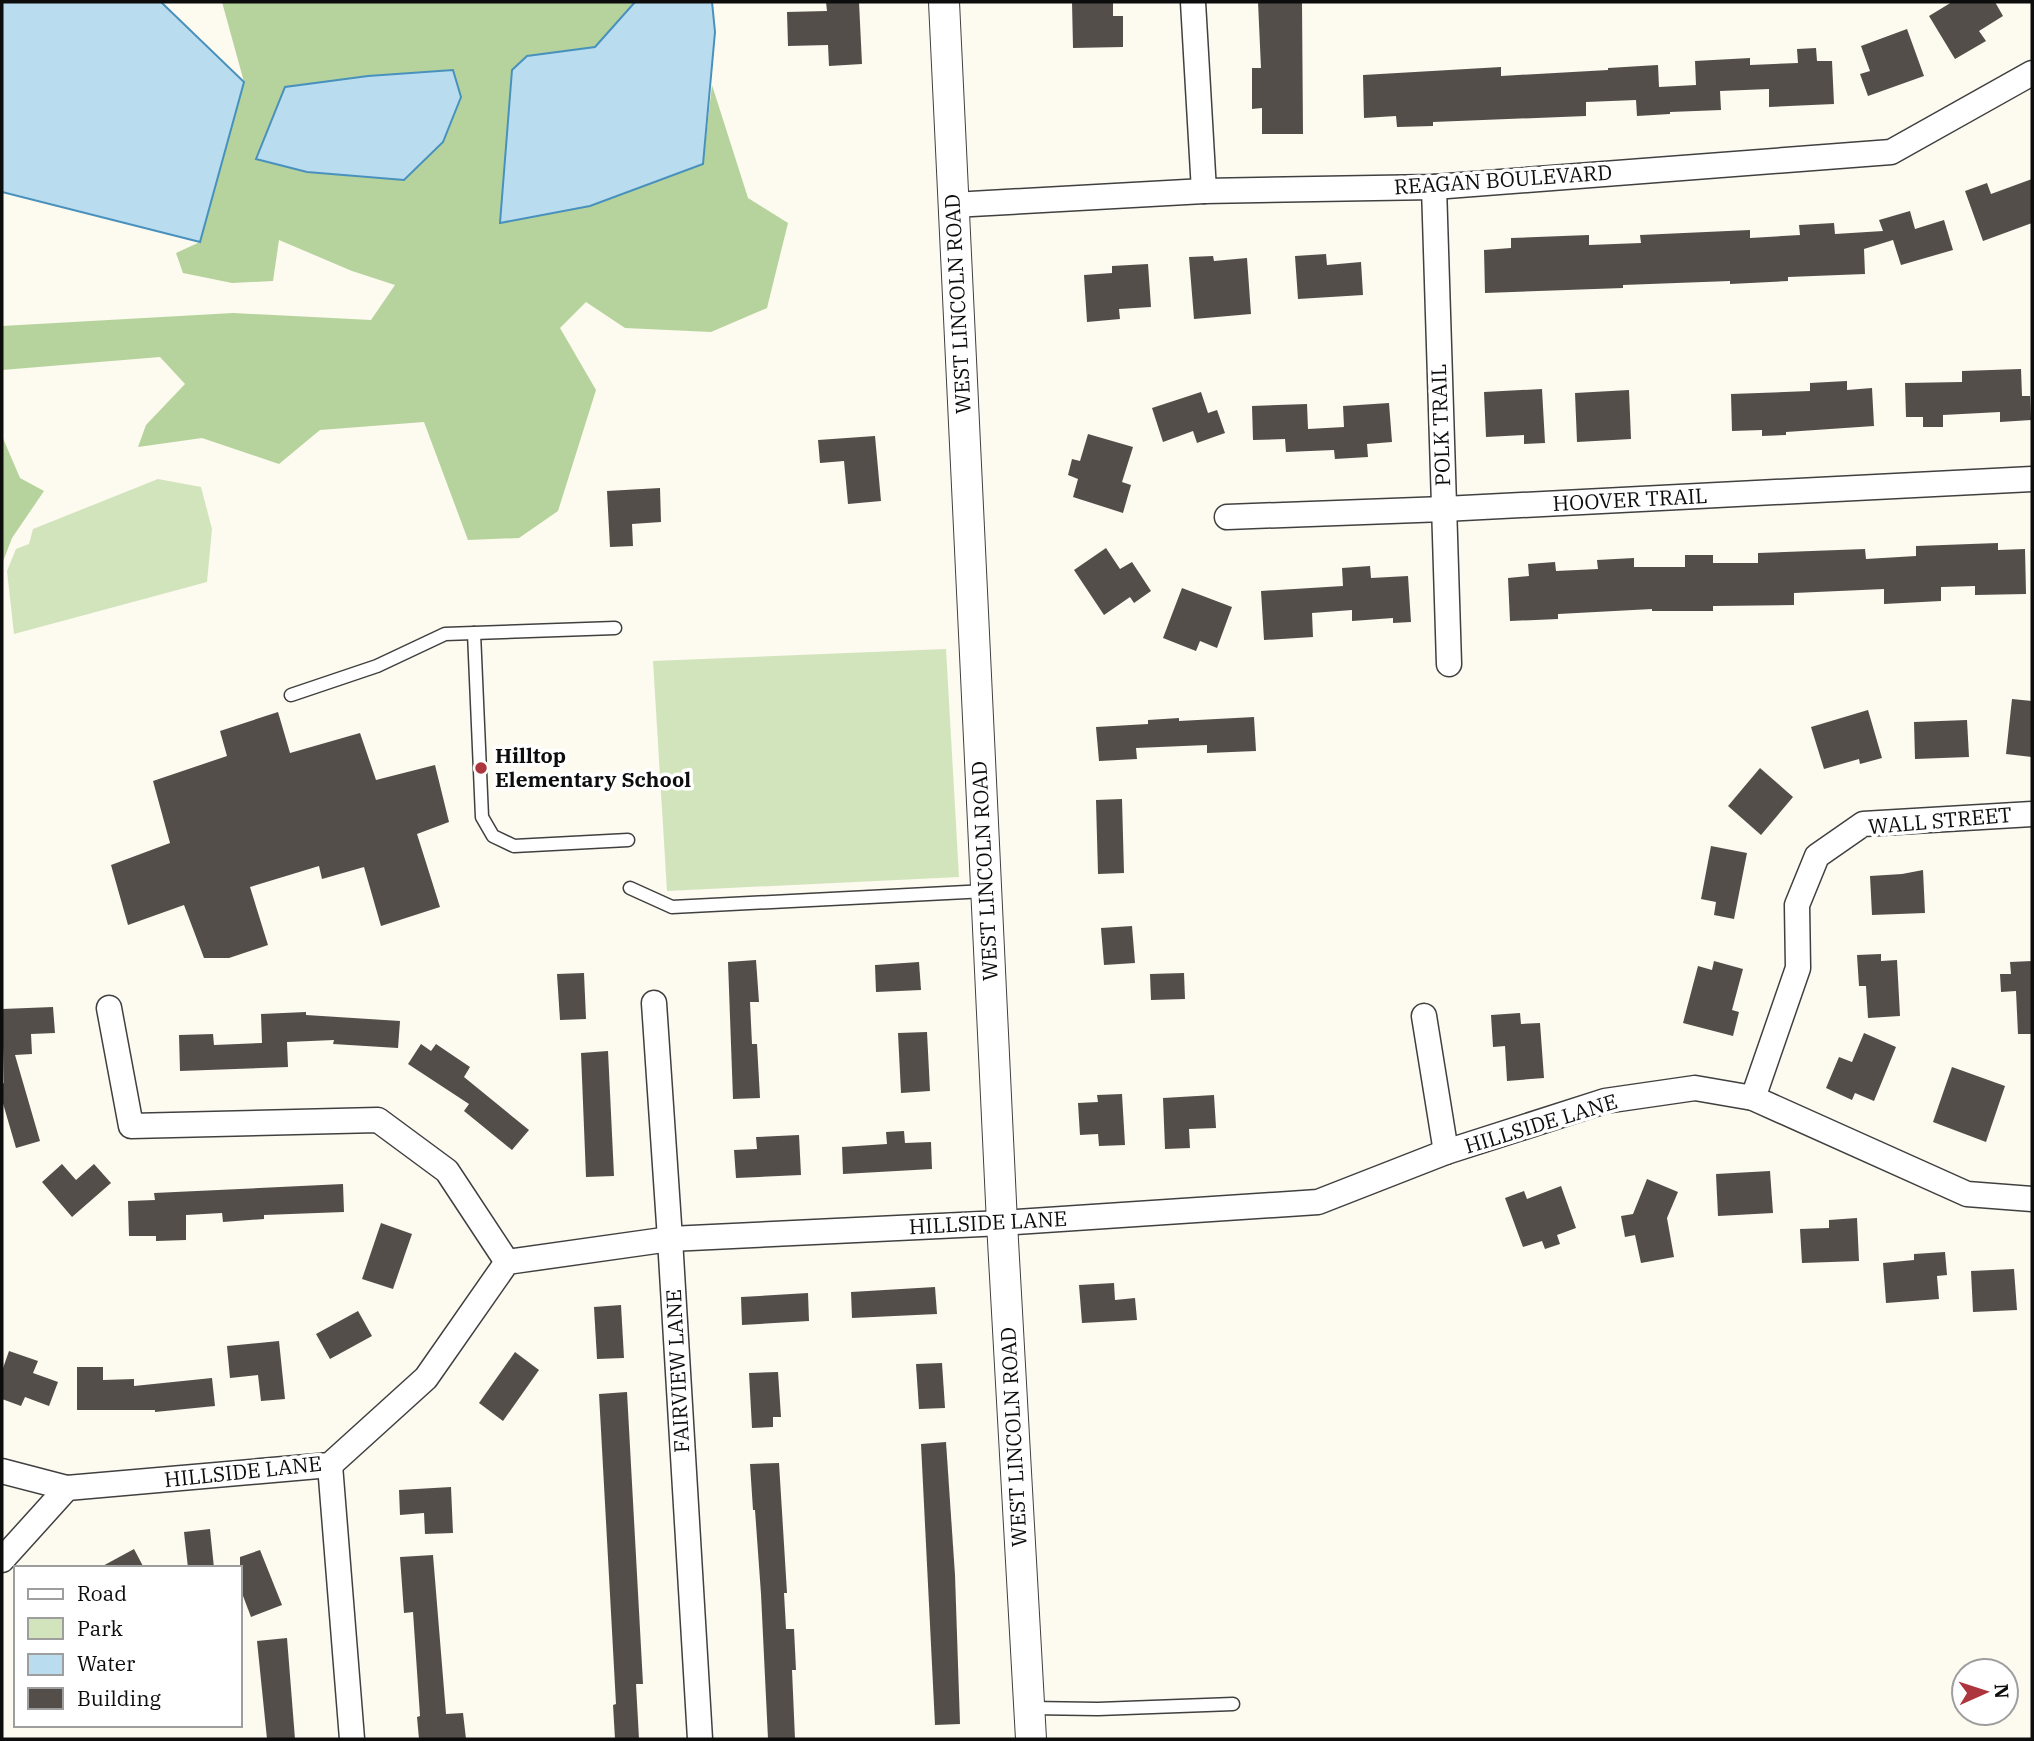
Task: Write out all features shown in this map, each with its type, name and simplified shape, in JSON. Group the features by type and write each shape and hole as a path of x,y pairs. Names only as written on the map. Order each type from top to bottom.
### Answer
{"street":[{"name":"WEST LINCOLN ROAD","path":"944,2 1002,1223 1031,1739"},
{"path":"1194,2 1204,191"},
{"name":"REAGAN BOULEVARD","path":"953,205 1204,191 1434,187 1891,152 2032,73"},
{"name":"POLK TRAIL","path":"1434,187 1449,664"},
{"name":"HOOVER TRAIL","path":"1227,517 1444,509 2032,479"},
{"name":"WALL STREET","path":"1753,1098 1798,968 1797,905 1817,856 1863,824 2032,814"},
{"name":"FAIRVIEW LANE","path":"654,1003 700,1739"},
{"path":"109,1008 131,1126 378,1120 447,1171 507,1262"},
{"path":"1424,1016 1446,1153"},
{"name":"HILLSIDE LANE","path":"2,1471 67,1488 330,1465 426,1378 507,1262 670,1239 1002,1223 1318,1202 1446,1153 1605,1101 1695,1088 1753,1098 1967,1194 2032,1199"},
{"path":"330,1465 352,1739"},
{"path":"2,1560 67,1488"}],"lane":[{"path":"291,695 377,666 445,634 615,628"},
{"path":"474,633 482,817 493,836 514,846 628,840"},
{"path":"630,888 671,907 986,891"},
{"path":"1029,1708 1098,1709 1233,1704"}],"green space":[{"path":"222,2 635,2 595,47 527,56 703,164 712,85 748,198 788,223 767,308 711,332 625,328 586,302 560,328 596,390 558,511 519,538 468,540 424,422 320,430 279,464 202,438 138,447 146,425 185,384 160,357 2,370 2,326 233,313 371,320 395,285 352,271 279,240 273,281 232,283 183,273 176,253 200,242 244,82"},
{"path":"2,436 20,478 44,491 12,538 2,564"},
{"path":"158,479 201,487 212,529 207,582 14,634 7,571 16,549 29,544 33,529"},
{"path":"946,649 959,877 667,891 653,661"}],"water":[{"path":"2,2 161,2 244,82 200,242 2,192"},
{"path":"635,2 712,2 715,32 703,164 590,206 500,223 512,70 527,56 595,47"},
{"path":"453,70 461,97 443,142 404,180 307,172 256,159 285,87 368,76"}],"building":[{"path":"826,2 859,2 862,64 829,66 828,45 788,46 787,12 827,11"},
{"path":"1072,2 1113,2 1113,16 1123,16 1123,47 1073,48"},
{"path":"1258,2 1302,2 1303,134 1262,134 1262,108 1252,109 1252,68 1261,68"},
{"path":"1952,2 1995,2 2003,16 1979,31 1986,41 1955,59 1929,16"},
{"path":"1907,29 1924,76 1868,96 1860,74 1870,71 1861,46"},
{"path":"1816,48 1817,61 1832,61 1834,104 1769,107 1769,89 1720,91 1721,110 1670,114 1637,116 1636,100 1586,102 1586,116 1433,122 1433,126 1397,127 1396,116 1364,118 1363,75 1501,67 1501,76 1658,65 1659,87 1696,85 1695,61 1750,58 1750,65 1798,63 1797,49"},
{"path":"2032,179 2032,223 1983,241 1965,191 1987,183 1991,194"},
{"path":"1910,211 1915,229 1944,220 1953,250 1901,265 1893,240 1864,249 1865,274 1788,277 1788,281 1730,284 1730,281 1485,293 1484,250 1511,248 1511,238 1589,235 1589,245 1641,243 1640,235 1750,230 1750,238 1800,235 1799,225 1834,223 1835,234 1883,231 1879,220"},
{"path":"1326,254 1327,265 1361,262 1363,295 1298,299 1295,256"},
{"path":"1213,256 1214,261 1247,258 1251,314 1194,319 1189,257"},
{"path":"1148,264 1151,307 1119,309 1120,319 1087,322 1084,275 1112,273 1112,266"},
{"path":"2021,369 2022,396 2030,396 2031,420 2000,422 2000,412 1943,415 1943,427 1923,427 1923,417 1906,417 1905,383 1962,382 1962,371"},
{"path":"1847,381 1847,390 1872,388 1874,426 1762,436 1762,430 1732,431 1731,394 1810,391 1810,383"},
{"path":"1542,389 1545,443 1524,444 1524,435 1486,437 1484,392"},
{"path":"1629,390 1631,439 1577,442 1575,393"},
{"path":"1201,392 1208,413 1217,410 1225,433 1197,443 1193,431 1163,442 1152,408"},
{"path":"1389,403 1392,442 1367,444 1368,457 1335,459 1334,450 1286,452 1285,439 1253,440 1252,406 1307,404 1308,429 1344,427 1343,406"},
{"path":"1088,434 1133,447 1122,482 1131,485 1123,513 1073,497 1078,479 1068,475 1072,459 1080,461"},
{"path":"875,436 881,501 848,504 844,461 820,463 818,440"},
{"path":"660,488 661,522 632,524 633,546 610,547 607,491"},
{"path":"1998,543 1998,550 2025,549 2026,594 1975,595 1975,586 1941,587 1941,601 1884,604 1884,589 1794,593 1794,605 1713,606 1713,611 1652,609 1558,614 1558,619 1510,621 1508,578 1529,576 1528,564 1555,562 1556,571 1598,569 1597,560 1634,558 1634,567 1685,567 1685,555 1713,555 1713,563 1758,563 1758,553 1865,549 1866,559 1916,556 1916,546"},
{"path":"1106,548 1120,569 1132,562 1151,591 1134,603 1130,597 1104,615 1074,570"},
{"path":"1370,566 1371,578 1408,576 1411,622 1393,623 1393,618 1352,621 1352,610 1312,613 1313,637 1264,640 1261,591 1343,586 1342,568"},
{"path":"1182,588 1232,607 1217,648 1200,641 1196,651 1163,638"},
{"path":"2012,699 2032,701 2032,757 2006,754"},
{"path":"1868,710 1882,758 1860,764 1859,759 1824,769 1811,727"},
{"path":"278,712 290,753 360,733 376,780 435,765 449,822 417,834 440,907 381,926 364,867 322,879 319,866 250,887 268,945 229,958 204,958 184,905 128,925 111,865 170,843 153,781 227,756 220,731"},
{"path":"1254,717 1256,751 1207,753 1207,745 1136,748 1137,759 1099,761 1096,727 1148,724 1148,720 1179,718 1179,721"},
{"path":"1967,720 1969,757 1915,759 1914,722"},
{"path":"1760,768 1793,797 1761,835 1728,806"},
{"path":"1122,799 1124,873 1098,874 1096,800"},
{"path":"1711,846 1747,853 1734,919 1714,915 1716,902 1701,899"},
{"path":"1923,870 1925,913 1872,915 1870,876"},
{"path":"1132,926 1135,963 1104,965 1101,928"},
{"path":"1881,954 1881,961 1897,960 1900,1016 1868,1018 1866,986 1859,986 1857,955"},
{"path":"756,960 759,1002 750,1002 752,1044 757,1044 760,1098 733,1099 728,962"},
{"path":"1714,961 1743,969 1732,1010 1739,1012 1733,1036 1683,1023 1698,966 1712,970"},
{"path":"2032,961 2032,1034 2018,1034 2016,991 2001,992 2000,974 2011,974 2010,962"},
{"path":"919,962 921,990 876,992 875,965"},
{"path":"584,973 586,1019 560,1020 557,974"},
{"path":"1184,973 1185,999 1151,1000 1150,974"},
{"path":"53,1007 55,1033 31,1034 32,1054 15,1055 40,1141 16,1148 2,1100 2,1009"},
{"path":"306,1012 306,1015 400,1021 398,1048 333,1044 334,1040 287,1042 288,1067 180,1071 179,1035 213,1034 214,1045 262,1043 261,1014"},
{"path":"1520,1013 1521,1024 1540,1023 1544,1078 1507,1081 1505,1046 1493,1047 1491,1015"},
{"path":"927,1032 930,1091 901,1093 898,1033"},
{"path":"1864,1033 1896,1047 1874,1101 1855,1093 1852,1100 1826,1088 1839,1057 1852,1062"},
{"path":"421,1044 431,1051 436,1044 470,1067 464,1077 529,1130 512,1150 464,1111 469,1104 408,1064"},
{"path":"608,1051 614,1176 586,1177 581,1053"},
{"path":"1952,1067 2005,1086 1986,1142 1933,1122"},
{"path":"1122,1094 1125,1145 1099,1146 1098,1134 1080,1135 1078,1103 1098,1102 1097,1095"},
{"path":"1214,1095 1216,1128 1189,1129 1190,1148 1165,1149 1163,1098"},
{"path":"904,1131 905,1143 931,1142 932,1169 843,1174 842,1147 887,1144 886,1132"},
{"path":"799,1135 801,1175 736,1178 734,1150 757,1149 756,1137"},
{"path":"62,1164 76,1180 94,1164 111,1183 72,1217 42,1182"},
{"path":"1770,1171 1773,1213 1718,1216 1716,1174"},
{"path":"1647,1179 1678,1192 1667,1218 1674,1257 1641,1263 1635,1235 1625,1237 1621,1216 1633,1214"},
{"path":"343,1184 344,1212 264,1215 264,1219 223,1222 222,1213 186,1215 186,1240 156,1241 156,1236 129,1236 128,1201 155,1200 154,1193"},
{"path":"1561,1186 1576,1228 1557,1235 1560,1244 1545,1249 1542,1241 1523,1247 1505,1198 1524,1191 1527,1199"},
{"path":"1857,1218 1859,1261 1802,1263 1800,1229 1829,1228 1829,1220"},
{"path":"381,1223 412,1234 393,1289 362,1279"},
{"path":"1945,1252 1947,1275 1937,1276 1939,1299 1886,1303 1883,1263 1914,1260 1914,1254"},
{"path":"2014,1269 2017,1310 1973,1312 1971,1271"},
{"path":"1114,1283 1115,1300 1135,1298 1137,1320 1082,1323 1079,1285"},
{"path":"935,1287 937,1314 852,1318 851,1292"},
{"path":"808,1293 809,1321 742,1325 741,1297"},
{"path":"621,1305 624,1358 597,1359 594,1307"},
{"path":"358,1311 372,1336 330,1359 316,1334"},
{"path":"279,1341 285,1399 261,1401 258,1375 230,1378 227,1346"},
{"path":"9,1351 38,1361 33,1373 58,1382 49,1406 25,1397 21,1406 2,1399 2,1371"},
{"path":"515,1352 539,1370 503,1421 479,1403"},
{"path":"942,1363 945,1408 919,1409 916,1364"},
{"path":"77,1367 103,1367 103,1380 134,1379 134,1386 212,1378 215,1406 155,1412 77,1410"},
{"path":"778,1372 781,1417 773,1417 773,1427 752,1428 749,1373"},
{"path":"627,1392 643,1684 636,1684 639,1739 615,1739 613,1705 616,1704 599,1394"},
{"path":"946,1442 955,1575 960,1724 935,1725 921,1444"},
{"path":"779,1463 787,1593 784,1593 786,1629 794,1629 796,1670 792,1670 795,1739 768,1739 761,1594 750,1464"},
{"path":"451,1487 453,1533 425,1534 424,1513 400,1515 399,1490"},
{"path":"210,1529 214,1566 188,1566 184,1532"},
{"path":"134,1549 143,1566 103,1566"},
{"path":"260,1550 282,1605 251,1617 242,1593 240,1557"},
{"path":"433,1555 446,1714 463,1713 466,1739 419,1739 413,1612 404,1613 400,1557"},
{"path":"287,1638 295,1739 267,1739 257,1641"}],"place":[{"name":"Hilltop Elementary School","path":"481,768"}]}
